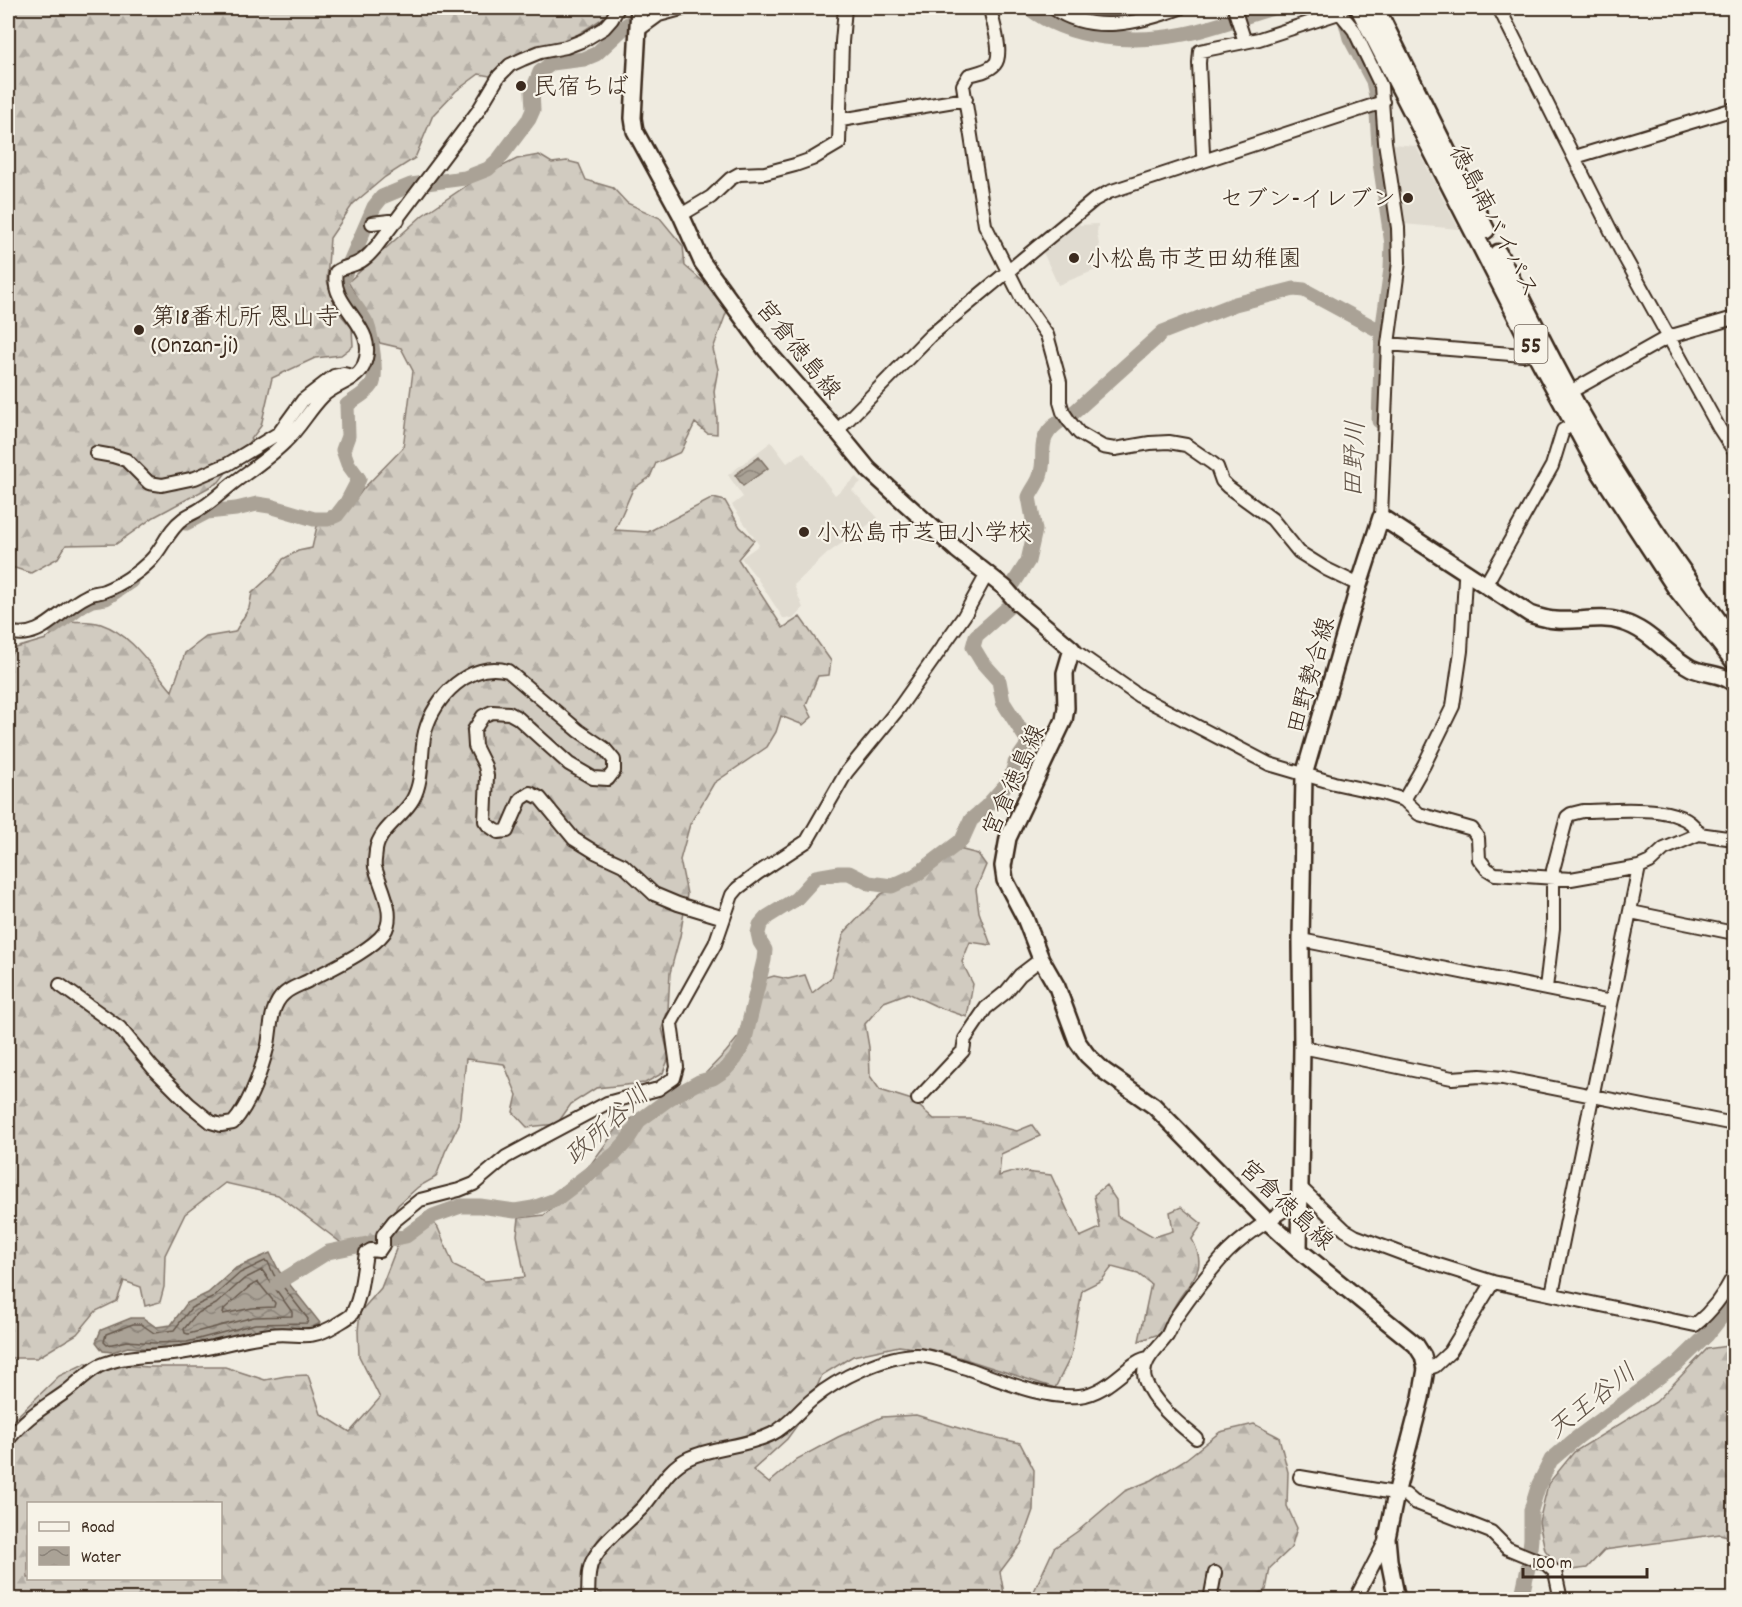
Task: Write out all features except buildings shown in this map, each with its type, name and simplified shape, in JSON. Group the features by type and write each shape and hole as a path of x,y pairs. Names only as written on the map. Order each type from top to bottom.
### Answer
{"highway":[{"name":"徳島南バイパス","path":"1359,8 1535,352 1599,470 1676,588 1734,661"},
{"name":"徳島南バイパス","path":"1376,8 1570,392 1600,446 1683,573 1734,642"}],"main road":[{"name":"宮倉徳島線","path":"639,8 633,118 635,131 681,214 702,262 767,351 869,470 910,509 1072,650 1065,673 1064,720 1008,838 1003,866 1005,880 1025,918 1041,959 1057,987 1077,1041 1087,1055 1104,1071 1154,1106 1267,1221 1299,1250 1416,1345 1423,1356 1426,1369"},
{"path":"1381,517 1530,614 1547,620 1600,618 1623,622 1653,638 1686,665 1699,672 1725,678 1734,684"},
{"name":"田野勢合線","path":"1299,1250 1304,775 1381,517"},
{"path":"1397,1599 1387,1538 1426,1369"}],"street":[{"path":"8,644 12,642 12,633 37,631 51,623 76,602 88,595 119,584 149,561 162,547 170,529 204,507 284,444 325,394 354,377 362,369 366,356 366,342 362,327 338,296 334,283 336,272 366,258 398,220 478,111 499,76 510,65 540,52 566,47 584,40 603,28 618,8"},
{"path":"637,28 659,15 685,8"},
{"path":"681,214 711,197 730,179 739,174 765,173 812,159 839,143 845,8"},
{"path":"990,8 998,56 995,64 988,69 969,75 963,85 983,217 1023,301 1047,335 1058,372 1060,402 1066,418 1079,433 1103,447 1115,449 1169,442 1186,445 1197,451 1216,467 1222,481 1228,487 1272,519 1299,552 1326,569 1359,585"},
{"path":"1053,8 1062,14 1090,22 1119,24 1141,21 1180,8"},
{"path":"1234,8 1243,38"},
{"path":"1499,8 1620,249 1734,451"},
{"path":"1206,159 1203,154 1198,63 1200,51 1337,10 1354,30 1378,79 1378,103 1399,245 1399,262 1388,344 1381,517"},
{"path":"841,120 966,99"},
{"path":"837,430 930,336 1094,200 1108,192 1378,103"},
{"path":"1575,157 1734,109"},
{"path":"372,223 398,220"},
{"path":"1570,392 1668,337 1734,318"},
{"path":"1388,344 1523,355 1535,352"},
{"path":"96,453 126,460 149,483 162,485 195,478 228,464 279,433 303,400 334,376 344,374 354,377"},
{"path":"1485,584 1552,466 1563,430 1574,424"},
{"path":"8,1440 20,1425 38,1409 66,1392 99,1366 138,1355 178,1354 245,1338 276,1334 309,1336 326,1331 351,1314 360,1290 366,1253 371,1250 379,1251 383,1235 405,1211 420,1200 474,1184 506,1157 607,1103 658,1089 674,1078 676,1067 671,1023 715,944 732,895 738,888 807,841 846,773 899,708 964,616 987,574"},
{"path":"1404,800 1453,706 1461,651 1467,574"},
{"path":"1072,650 1139,696 1269,764 1404,800 1419,814 1472,829 1478,838 1479,859 1486,869 1495,874 1571,879 1639,867 1650,862 1664,849 1699,834 1734,839"},
{"path":"60,985 120,1028 153,1068 189,1104 212,1122 221,1125 233,1123 240,1114 261,1069 276,1004 284,994 340,964 374,943 385,932 388,924 388,909 375,865 377,846 381,837 412,801 418,788 426,729 437,706 449,690 475,672 498,668 508,671 556,712 604,748 614,760 614,771 608,779 594,778 555,753 518,718 509,713 492,712 483,716 474,730 475,746 485,766 487,776 485,821 488,825 498,832 507,831 521,800 530,793 540,798 574,838 595,852 623,865 654,894 724,918"},
{"path":"1546,988 1553,928 1553,870 1567,818 1583,810 1667,812 1690,821 1699,834"},
{"path":"1552,1294 1639,867"},
{"path":"1631,912 1734,933"},
{"path":"1301,940 1611,1002"},
{"path":"918,1099 963,1052 965,1039 986,1008 1006,992 1020,975 1041,959"},
{"path":"1302,1047 1452,1078 1479,1076 1503,1078 1734,1124"},
{"path":"1196,1438 1167,1414 1145,1379 1145,1369 1149,1358 1168,1335 1174,1318 1223,1256 1300,1193 1355,1236 1493,1282 1695,1325 1729,1286 1734,1275"},
{"path":"1426,1369 1435,1366 1450,1352 1493,1282"},
{"path":"588,1595 589,1570 593,1559 613,1533 643,1507 666,1474 687,1459 718,1448 771,1435 838,1380 860,1370 916,1355 944,1360 1045,1393 1080,1396 1100,1390 1114,1382 1141,1359 1149,1358"},
{"path":"1300,1477 1406,1495 1414,1502 1491,1532 1507,1548 1546,1564 1555,1572 1562,1599"},
{"path":"1354,1599 1387,1538"},
{"path":"1210,1599 1215,1573"}],"shaded area":[{"path":"1393,144 1416,146 1459,229 1403,224"},
{"name":"小松島市芝田幼稚園","path":"1077,220 1080,225 1098,224 1097,233 1103,267 1058,285 1042,250"},
{"name":"小松島市芝田小学校","path":"771,442 787,463 803,452 835,495 856,477 861,482 852,490 878,518 828,553 794,585 803,608 793,619 783,618 741,558 759,545 732,505 743,497 728,475"}],"green space":[{"path":"8,8 610,8 608,15 571,39 522,52 490,76 479,74 456,91 433,115 415,158 385,177 353,204 330,238 327,280 335,308 352,328 353,346 341,355 315,358 272,378 261,426 219,482 154,517 116,544 66,545 58,558 31,573 8,566"},
{"path":"539,155 552,163 567,161 579,164 586,180 613,188 627,203 660,218 683,246 685,266 728,308 713,349 718,369 714,391 717,434 707,433 695,423 681,452 656,463 650,477 633,489 615,530 648,532 713,498 725,501 740,527 754,540 738,559 783,628 800,617 831,661 829,675 818,676 806,705 812,717 803,725 781,716 776,732 767,747 714,783 690,824 680,860 687,894 680,936 670,973 668,1010 662,1028 669,1057 663,1073 645,1083 596,1088 571,1104 557,1124 527,1127 513,1112 517,1095 504,1064 466,1059 459,1124 436,1177 418,1187 398,1205 384,1228 370,1239 344,1245 278,1195 225,1183 185,1214 165,1255 164,1287 160,1302 145,1306 141,1287 124,1281 117,1301 96,1311 77,1334 37,1358 8,1358 8,658 16,648 46,639 68,621 97,623 112,629 132,644 172,691 185,653 206,637 235,632 249,608 252,593 275,572 283,559 298,551 312,548 317,526 343,517 363,489 403,448 413,371 401,348 380,343 348,282 423,215 475,180 517,159"},
{"path":"955,848 978,854 986,865 976,889 979,912 991,945 970,942 962,962 973,984 967,1017 908,993 884,1002 865,1024 870,1076 880,1090 912,1100 934,1119 970,1119 1017,1131 1032,1125 1040,1136 1001,1154 999,1176 1016,1171 1051,1175 1080,1237 1100,1228 1094,1195 1106,1185 1116,1200 1117,1216 1154,1237 1173,1231 1170,1212 1181,1207 1202,1224 1192,1239 1199,1260 1198,1268 1172,1310 1162,1333 1139,1341 1151,1284 1138,1274 1112,1267 1102,1280 1082,1290 1071,1356 1055,1388 943,1352 899,1346 853,1356 822,1375 806,1413 787,1439 753,1470 769,1483 797,1459 882,1417 916,1415 975,1433 1020,1443 1034,1470 1033,1510 1021,1544 1000,1572 1005,1599 8,1600 8,1425 59,1376 86,1363 149,1367 225,1367 265,1380 308,1375 321,1414 350,1432 380,1398 359,1356 360,1312 381,1288 403,1231 426,1213 438,1228 454,1266 485,1281 525,1277 517,1235 519,1218 544,1215 569,1194 618,1127 652,1106 679,1101 744,1030 753,982 774,976 788,979 805,975 812,993 832,977 844,933 881,894 917,878"},
{"path":"1734,1345 1734,1538 1720,1534 1604,1550 1587,1568 1563,1571 1545,1550 1539,1522 1548,1484 1574,1452 1656,1402 1707,1349"},
{"path":"1254,1424 1279,1437 1288,1472 1287,1506 1297,1528 1291,1548 1270,1568 1266,1590 1253,1596 1250,1600 1030,1600 1054,1548 1125,1491 1152,1480 1186,1459 1220,1432"}],"water":[{"path":"759,457 768,468 743,486 735,475"},
{"path":"270,1253 279,1271 320,1323 310,1329 257,1330 188,1348 128,1347 112,1352 103,1351 96,1342 101,1330 131,1318 143,1318 156,1327 171,1325 187,1303 208,1293 236,1268"}],"waterway":[{"path":"186,523 207,512 257,504 314,519 328,519 337,515 359,479 348,464 343,450 348,436 347,405 370,388 374,380 372,345 367,324 340,285 374,207 382,197 411,185 465,178 488,169 499,159 529,119 533,110 532,92 540,72 552,63 584,59 596,54 628,24 653,8"},
{"path":"1029,8 1063,27 1103,37 1124,39 1184,34 1273,8"},
{"name":"田野川","path":"1344,15 1350,38 1373,81 1380,163 1392,244 1391,269 1382,332 1379,421"},
{"path":"1012,586 1028,561 1035,530 1029,497 1041,472 1046,436 1052,427 1071,415 1163,332 1235,304 1294,289 1304,290 1382,332"},
{"path":"53,627 82,605 92,600 106,598 131,581"},
{"name":"政所谷川","path":"278,1283 328,1252 406,1236 433,1216 461,1206 515,1211 533,1208 555,1200 615,1154 640,1120 670,1098 725,1070 735,1059 744,1043 764,960 765,950 758,933 760,925 767,917 796,899 816,877 849,873 869,883 892,886 916,875 962,840 971,820 1010,780 1015,763 1029,743 1003,702 999,681 982,662 973,647 976,636 1012,604 1008,596"},
{"name":"天王谷川","path":"1521,1600 1528,1568 1531,1510 1539,1484 1551,1460 1578,1437 1678,1363 1707,1335 1734,1301"}],"place":[{"name":"民宿ちば","path":"521,86"},
{"name":"セブン-イレブン","path":"1408,198"},
{"name":"小松島市芝田幼稚園","path":"1074,258"},
{"name":"第18番札所 恩山寺 (Onzan-ji)","path":"139,330"},
{"name":"小松島市芝田小学校","path":"804,532"}]}
